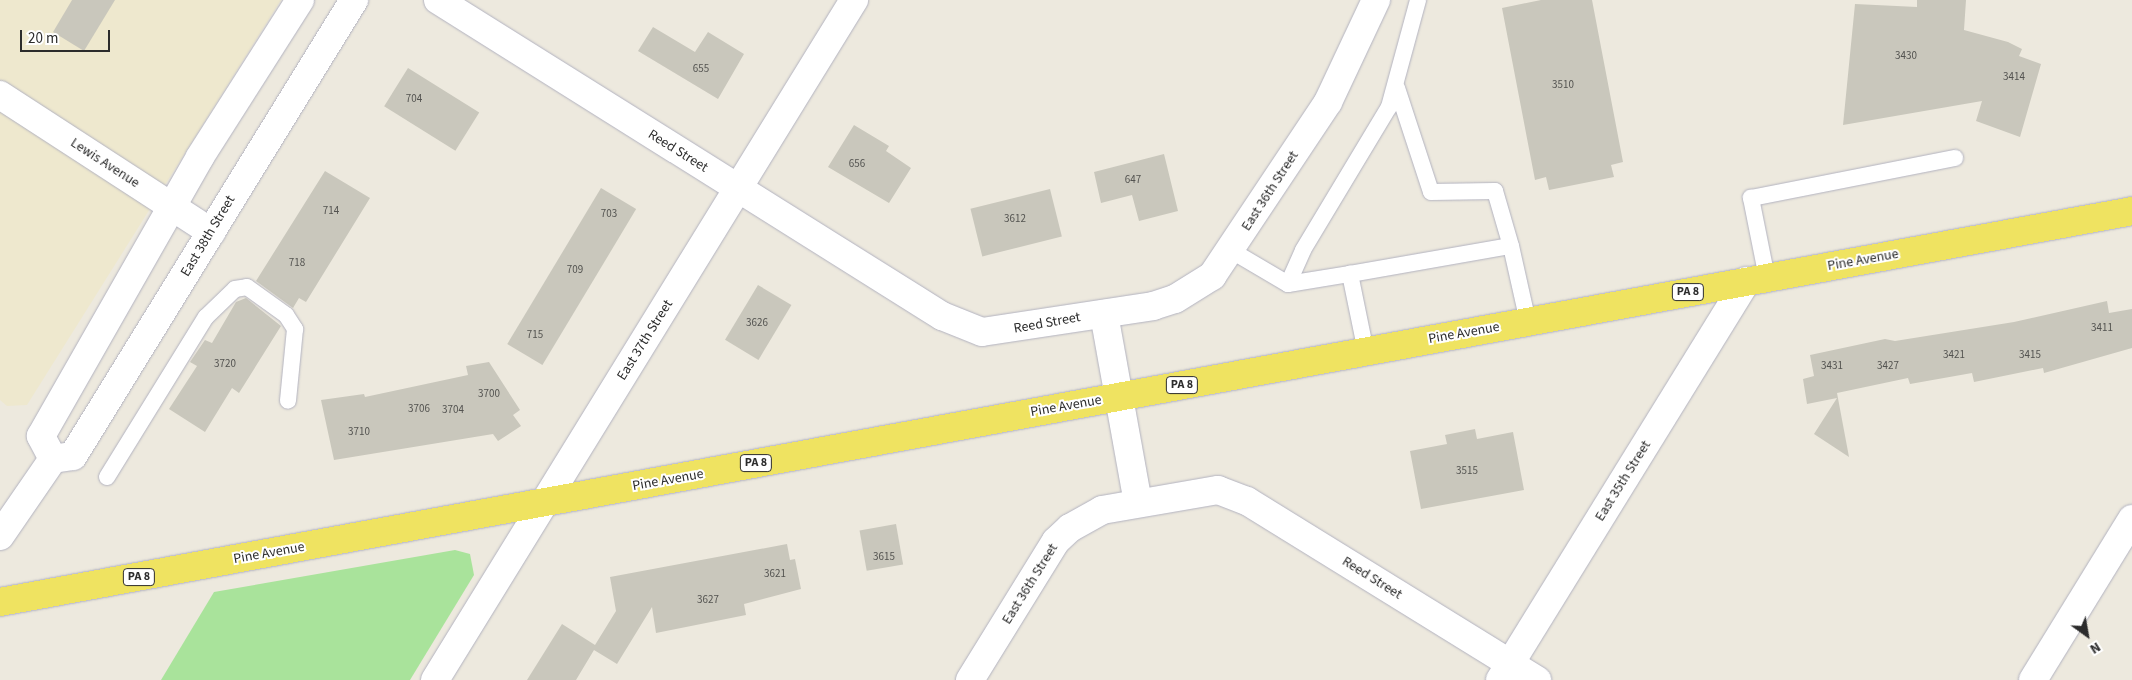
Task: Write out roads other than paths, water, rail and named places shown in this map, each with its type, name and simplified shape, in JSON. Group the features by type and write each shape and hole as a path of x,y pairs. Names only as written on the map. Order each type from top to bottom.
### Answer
{"main road":[{"name":"Pine Avenue","path":"0,602 2132,210"}],"street":[{"path":"0,536 53,459 41,436 172,206 300,0"},
{"name":"East 38th Street","path":"53,459 73,456 354,0"},
{"name":"Reed Street","path":"438,0 961,326 1002,331 1104,314"},
{"name":"East 37th Street","path":"435,680 854,0"},
{"name":"East 36th Street","path":"1104,314 1174,299 1212,276 1232,252 1328,102 1376,0"},
{"name":"Lewis Avenue","path":"0,95 210,232"},
{"name":"East 35th Street","path":"1506,672 1757,280"},
{"path":"1104,314 1138,503"},
{"name":"Reed Street","path":"1138,503 1203,491 1234,494 1506,672 1537,680"},
{"name":"East 36th Street","path":"970,680 1056,541 1084,517 1138,503"},
{"path":"2032,680 2132,519"}],"lane":[{"path":"1288,284 1397,88 1418,0"},
{"path":"1397,88 1431,192 1495,190 1528,322"},
{"path":"1757,280 1751,198 1955,158"},
{"path":"1232,252 1288,284 1510,246"},
{"path":"1350,274 1366,352"},
{"path":"107,477 206,318 235,289 247,287 286,315 294,329 288,400"}]}
